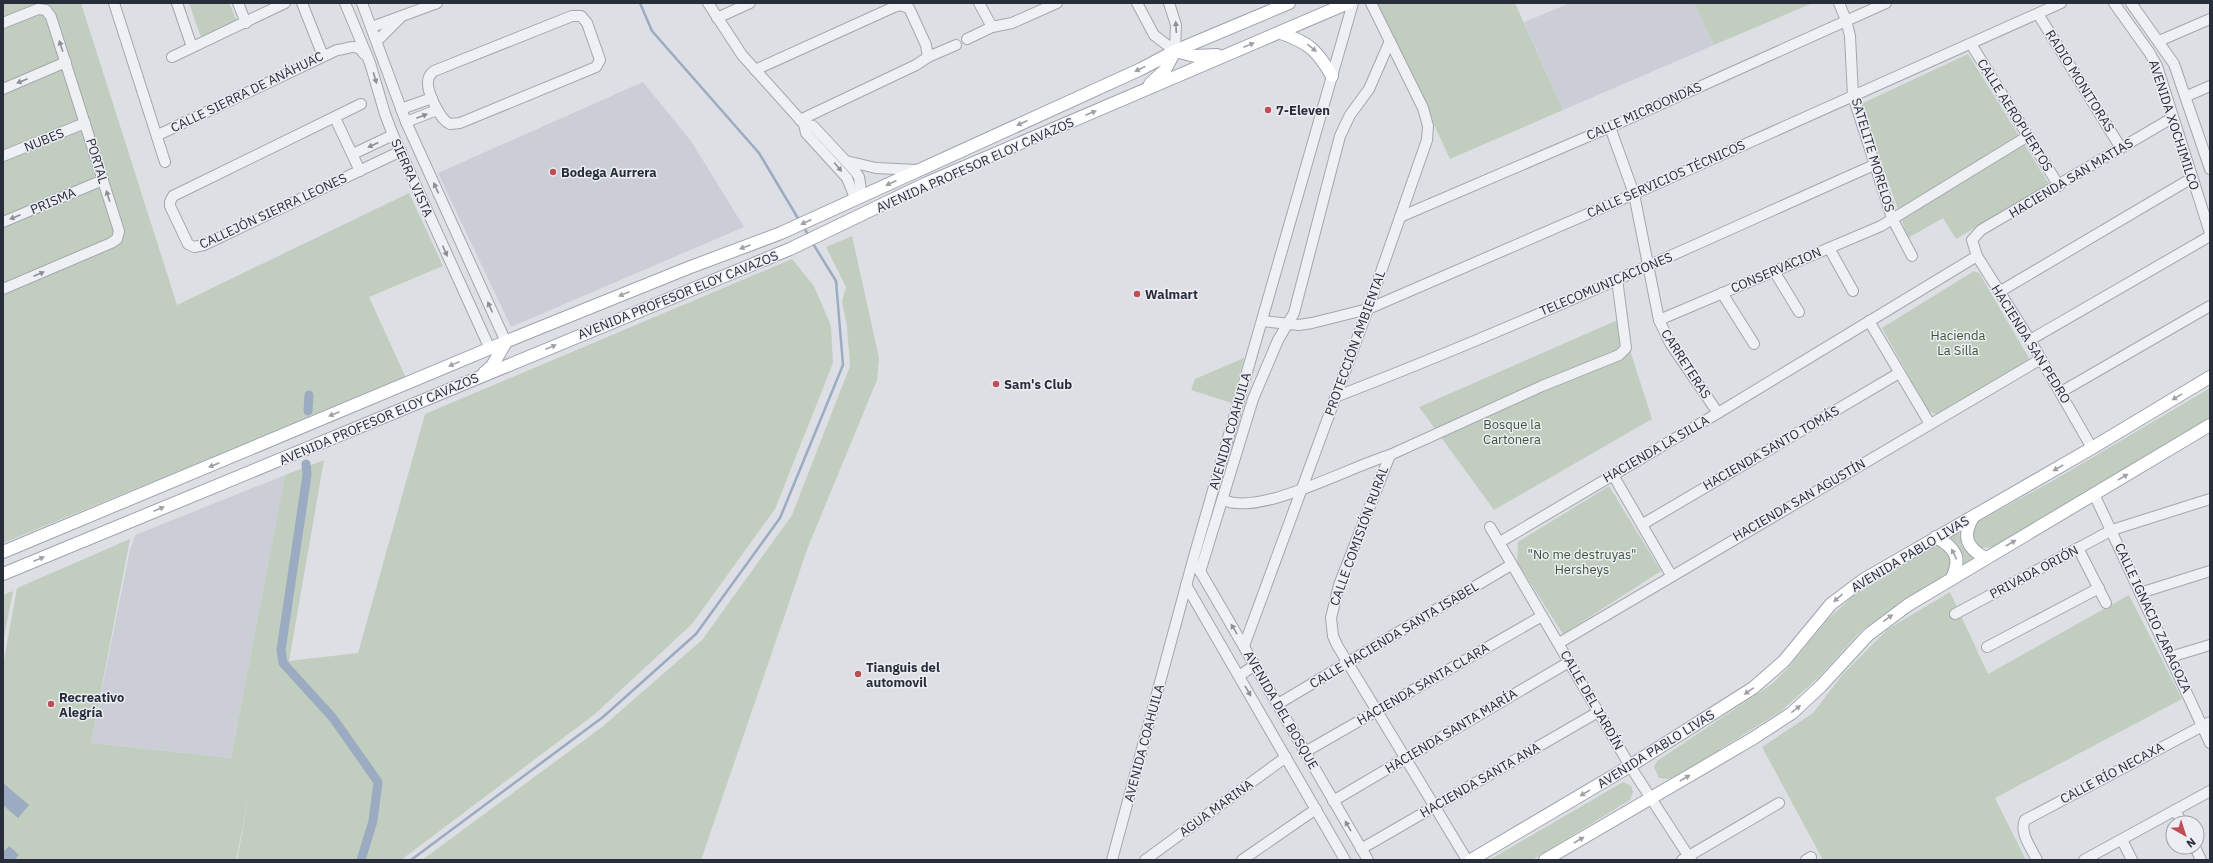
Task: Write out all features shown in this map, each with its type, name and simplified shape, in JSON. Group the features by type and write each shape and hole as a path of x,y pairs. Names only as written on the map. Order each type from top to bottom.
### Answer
{"main road":[{"name":"AVENIDA PROFESOR ELOY CAVAZOS","path":"3,552 688,268 781,233 1141,69 1175,52 1289,3"},
{"name":"AVENIDA PROFESOR ELOY CAVAZOS","path":"3,574 790,249 927,183 1348,3"},
{"path":"1281,32 1300,40 1316,51 1332,76"},
{"path":"1136,93 1159,76 1175,52 1195,56 1231,52"},
{"path":"478,377 492,366 499,347 522,356 533,354"},
{"name":"AVENIDA PABLO LIVAS","path":"1471,860 1630,766 1753,688 1784,661 1818,618 1840,596 1877,571 2092,448 2210,377"},
{"path":"1545,860 1752,739 1792,713 1812,696 1857,646 1882,622 1985,558 2210,425"},
{"path":"103,533 97,528 98,521 124,503"},
{"path":"1973,516 1967,528 1967,539 1972,548 1985,558"},
{"path":"59,551 82,533 83,526 79,521"},
{"path":"1936,537 1950,547 1956,556 1957,565 1952,578"}],"street":[{"path":"114,3 158,135 165,162"},
{"path":"177,3 192,47"},
{"path":"238,3 246,23"},
{"path":"172,57 246,23 285,3"},
{"path":"302,3 323,56"},
{"name":"SIERRA VISTA","path":"345,3 370,63 393,135 433,224 499,347"},
{"name":"SIERRA VISTA","path":"362,3 372,27 394,92 406,122 450,217 499,347"},
{"path":"708,3 717,18 755,70 802,122 806,132 847,178 858,197"},
{"path":"717,18 750,3"},
{"path":"979,3 992,27"},
{"path":"967,39 992,27 1012,23 1057,3"},
{"path":"1138,3 1154,35 1175,52"},
{"path":"1169,3 1176,24 1175,52"},
{"name":"AVENIDA COAHUILA","path":"1112,860 1193,560 1353,3"},
{"name":"PROTECCIÓN AMBIENTAL","path":"1244,646 1368,309 1427,140 1428,126 1423,108 1371,3"},
{"name":"SATELITE MORELOS","path":"1839,3 1846,20 1851,44 1854,96 1874,165 1892,218 1912,256"},
{"name":"CALLE MICROONDAS","path":"1400,218 1610,127 1886,3"},
{"name":"CALLE SERVICIOS TÉCNICOS","path":"1262,320 1289,324 1324,322 1368,309 1634,194 2062,3"},
{"name":"AVENIDA XOCHIMILCO","path":"2114,3 2153,58 2210,234"},
{"path":"2131,3 2174,64 2208,154 2210,169"},
{"path":"372,27 433,4"},
{"path":"755,70 900,5 906,6 911,11 926,45 928,57"},
{"name":"PORTAL","path":"3,24 38,9 46,10 51,17 119,231 117,239 111,244 3,289"},
{"name":"RADIO MONITORAS","path":"2038,14 2121,148"},
{"name":"CALLE SIERRA DE ANÁHUAC","path":"337,50 353,37 350,15"},
{"path":"377,41 402,16"},
{"path":"572,16 581,16 586,21 600,60 596,68 457,124 447,123 437,110 432,98 428,81 430,74 434,71 572,16"},
{"path":"2159,41 2210,19"},
{"path":"1200,572 1224,500 1253,399 1278,340 1289,324 1304,282 1340,136 1350,114 1369,89 1390,41"},
{"name":"CALLE AEROPUERTOS","path":"1971,44 2059,186"},
{"path":"802,122 916,65 928,57 956,45"},
{"name":"CALLE SIERRA DE ANÁHUAC","path":"158,135 337,50 353,46 358,47 370,63"},
{"path":"3,89 66,62"},
{"path":"2187,96 2210,86"},
{"path":"379,93 394,92"},
{"path":"401,109 432,98"},
{"name":"CALLEJÓN SIERRA LEONES","path":"362,104 173,196 170,206 186,241 194,247 204,245 401,151"},
{"path":"406,122 437,110"},
{"path":"335,118 360,171"},
{"name":"HACIENDA SAN MATIAS","path":"1972,240 1981,230 2059,186 2172,118"},
{"path":"802,122 813,126 859,177 858,197"},
{"name":"NUBES","path":"3,156 85,123"},
{"name":"CARRETERAS","path":"1610,127 1634,194 1659,320 1670,343 1718,413"},
{"name":"CALLEJÓN SIERRA LEONES","path":"352,154 393,135"},
{"name":"CONSERVACION","path":"1659,320 1881,226 2028,136"},
{"path":"841,158 850,163 865,167 917,170"},
{"name":"TELECOMUNICACIONES","path":"1335,398 1397,374 1648,266 1874,165"},
{"path":"1999,292 2192,178"},
{"name":"PRISMA","path":"3,222 103,180"},
{"path":"433,224 450,217"},
{"path":"2030,340 2210,234"},
{"name":"HACIENDA SAN PEDRO","path":"1972,240 1977,256 2030,340 2092,448"},
{"path":"1829,248 1853,291"},
{"name":"HACIENDA LA SILLA","path":"1500,542 1718,413 1977,256"},
{"path":"1774,272 1799,312"},
{"path":"1224,500 1241,504 1302,491 1366,462 1390,455 1542,386 1624,352 1626,348 1617,279"},
{"path":"1722,293 1754,344"},
{"path":"2061,392 2210,306"},
{"path":"1869,321 1930,424"},
{"name":"HACIENDA SAN AGUSTÍN","path":"1558,643 2041,359"},
{"name":"HACIENDA SANTO TOMÁS","path":"1642,524 1899,373"},
{"name":"CALLE COMISIÓN RURAL","path":"1390,455 1339,585 1332,607 1331,618 1333,636 1376,711 1467,860"},
{"path":"1613,475 1671,576"},
{"name":"CALLE IGNACIO ZARAGOZA","path":"2094,494 2170,657 2206,723 2210,743"},
{"name":"PRIVADA ORIÓN","path":"1955,614 2112,530 2210,499"},
{"name":"CALLE DEL JARDÍN","path":"1490,527 1500,542 1511,566 1687,859"},
{"path":"2078,548 2106,603"},
{"name":"AVENIDA DEL BOSQUE","path":"1193,560 1368,860"},
{"name":"CALLE HACIENDA SANTA ISABEL","path":"1278,704 1511,566"},
{"path":"2140,592 2210,570"},
{"name":"AVENIDA DEL BOSQUE","path":"1186,585 1240,676 1343,859"},
{"path":"1987,647 2099,588"},
{"name":"HACIENDA SANTA CLARA","path":"1305,752 1542,616"},
{"path":"2170,657 2210,645"},
{"name":"HACIENDA SANTA MARÍA","path":"1333,801 1569,662"},
{"path":"1240,676 1255,664"},
{"name":"HACIENDA SANTA ANA","path":"1361,849 1598,712"},
{"name":"CALLE RÍO NECAXA","path":"2037,860 2024,832 2023,825 2025,820 2035,813 2206,723"},
{"name":"AGUA MARINA","path":"1145,860 1286,757"},
{"path":"2084,860 2210,791"},
{"path":"1687,859 1779,803"},
{"path":"1242,860 1316,809"},
{"path":"2175,810 2178,815"},
{"path":"2122,840 2132,860"}],"shaded area":[{"path":"1570,3 1694,3 1714,45 1563,110 1524,22"},
{"path":"643,82 691,141 744,227 511,327 438,173"},
{"path":"285,475 231,758 91,743 129,554 135,535"}],"green space":[{"path":"3,3 81,3 177,305 409,193 443,266 369,297 406,378 3,543"},
{"path":"189,3 229,3 237,21 203,37 200,35"},
{"path":"1377,3 1515,3 1563,110 1450,159"},
{"path":"1694,3 1813,3 1714,45"},
{"path":"1968,54 2049,184 1956,239 1943,218 1908,238 1861,104"},
{"path":"852,236 879,358 877,380 808,547 701,860 422,860 602,727 702,640 792,515 850,366 847,327 842,301 846,287 826,247"},
{"path":"792,259 814,286 831,326 833,363 775,509 692,624 595,714 401,860 237,860 249,796 236,860 3,860 3,665 17,588 130,539 91,743 231,758 285,475 324,460 289,661 358,653 425,414"},
{"name":"Hacienda La Silla","path":"1974,271 1979,273 2029,358 2026,364 1937,414 1929,412 1882,328"},
{"name":"Bosque la Cartonera","path":"1620,319 1652,419 1494,510 1419,407"},
{"path":"1244,358 1232,403 1191,390 1195,379"},
{"path":"2210,388 2210,418 1992,547 1981,548 1973,542 1972,527 1979,521 2056,479"},
{"name":"\"No me destruyas\" Hersheys","path":"1609,486 1661,571 1563,634 1517,562 1518,542"},
{"path":"1959,532 1962,546 1975,557 1963,565 1964,561 1960,549 1948,538"},
{"path":"1934,546 1944,549 1950,557 1952,564 1948,573 1862,630 1818,678 1781,711 1676,777 1668,779 1659,778 1654,767 1657,761 1772,684 1789,667 1828,619 1853,596"},
{"path":"13,591 3,642 3,595"},
{"path":"1950,592 1988,674 2129,595 2182,699 1995,798 2026,860 1823,860 1762,747 1813,713 1843,674 1888,629"},
{"path":"1623,782 1631,786 1633,792 1630,800 1532,860 1489,860"}],"water":[{"path":"3,783 29,805 18,818 3,805"},
{"path":"9,846 19,855 14,860 3,860 3,852"}],"waterway":[{"path":"640,3 652,31 759,153 799,220"},
{"path":"803,226 809,236"},
{"path":"411,860 603,717 696,634 780,518 843,365 836,281 812,242"},
{"path":"308,411 309,395"},
{"path":"306,464 307,475 281,650 283,663 333,718 378,782 373,821 361,860"}],"place":[{"name":"7-Eleven","path":"1268,110"},
{"name":"Bodega Aurrera","path":"553,172"},
{"name":"Walmart","path":"1137,294"},
{"name":"Sam's Club","path":"996,384"},
{"name":"Tianguis del automovil","path":"858,674"},
{"name":"Recreativo Alegría","path":"51,704"}]}
